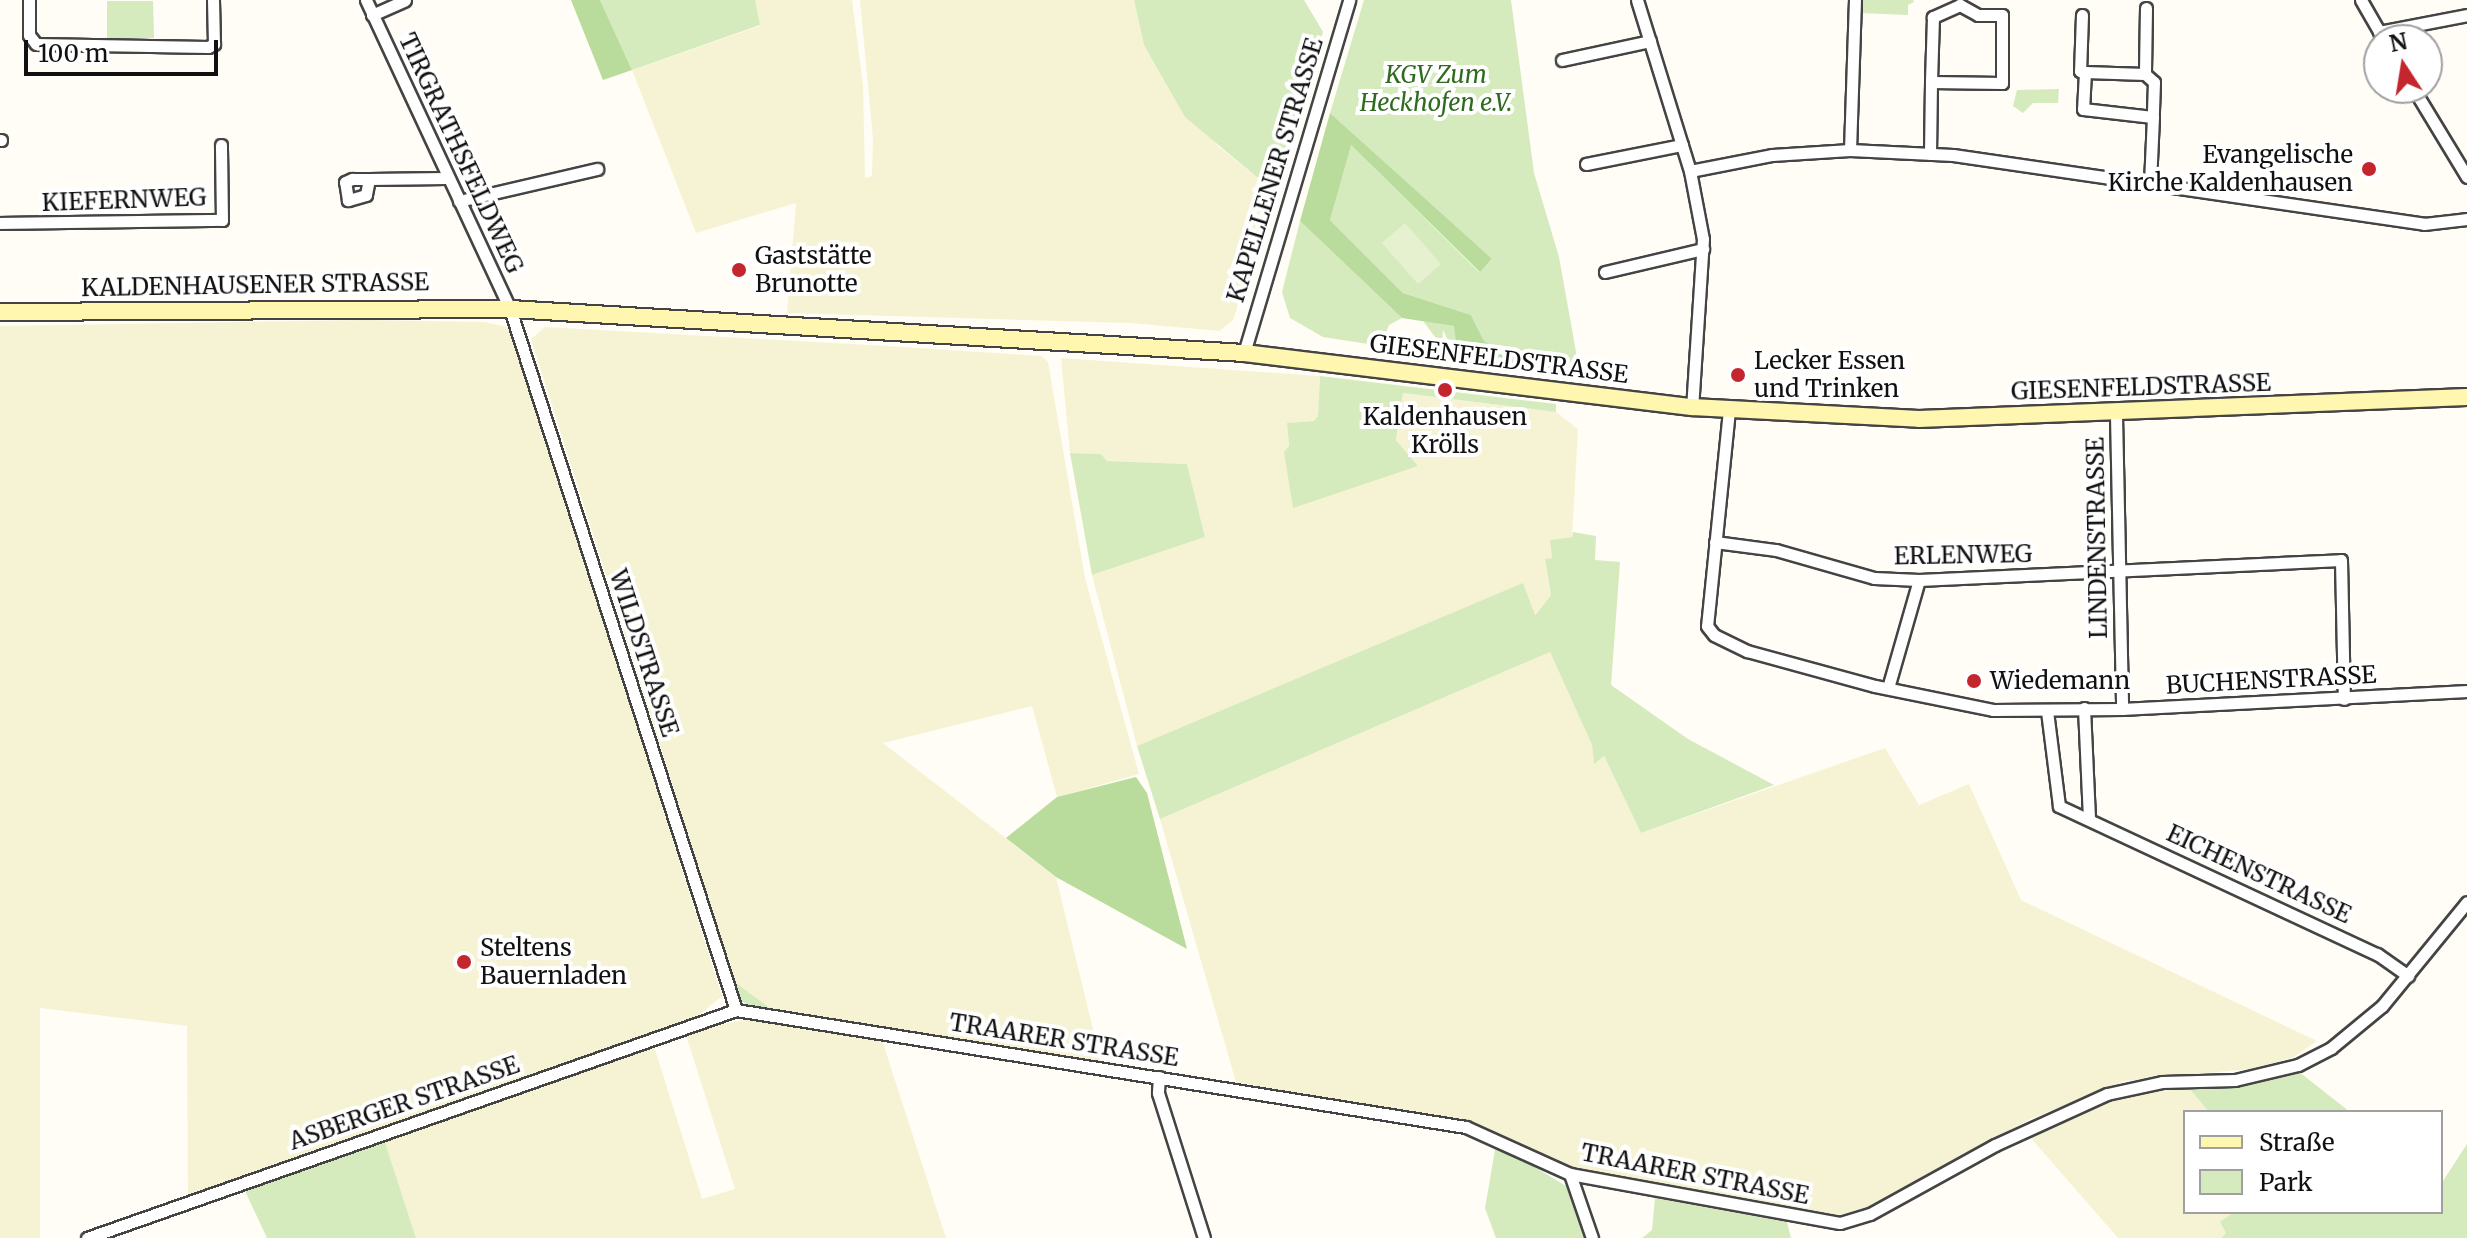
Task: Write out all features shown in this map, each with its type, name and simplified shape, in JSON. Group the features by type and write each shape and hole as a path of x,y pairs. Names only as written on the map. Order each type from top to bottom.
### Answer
{"main road":[{"name":"GIESENFELDSTRASSE","path":"518,310 1244,353 1692,407 1919,419 2116,415 2467,397"},
{"name":"KALDENHAUSENER STRASSE","path":"0,312 518,310"}],"street":[{"path":"29,0 29,35 36,44 214,44 213,0"},
{"name":"TIRGRATHSFELDWEG","path":"366,0 446,178 518,310"},
{"name":"TIRGRATHSFELDWEG","path":"372,15 405,0"},
{"name":"KAPELLENER STRASSE","path":"1244,353 1349,0"},
{"path":"1637,0 1690,171 1703,249 1692,407"},
{"path":"1850,150 1855,0"},
{"path":"2361,0 2374,24"},
{"path":"1930,154 1931,82 1933,17 1960,5 1978,15 2002,15 2002,83 1931,82"},
{"path":"2145,74 2146,8"},
{"path":"2082,15 2080,71 2145,74 2154,82 2150,184"},
{"path":"2430,24 2467,15"},
{"path":"1562,60 1650,41"},
{"path":"2085,72 2083,109 2153,117"},
{"path":"2423,104 2467,177"},
{"name":"KIEFERNWEG","path":"0,223 222,220 221,145"},
{"path":"1586,164 1682,145"},
{"path":"1690,171 1772,155 1850,150 1930,154 2424,224 2467,219"},
{"path":"459,201 597,169"},
{"path":"369,179 446,178"},
{"path":"1605,272 1703,249"},
{"name":"WILDSTRASSE","path":"518,310 736,1010"},
{"name":"BUCHENSTRASSE","path":"1729,410 1706,610 1707,626 1714,635 1747,651 1888,688 1993,710 2122,709 2467,691"},
{"name":"LINDENSTRASSE","path":"2116,415 2122,709"},
{"name":"ERLENWEG","path":"1715,542 1776,550 1874,578 1919,580 2341,560 2344,699"},
{"path":"1888,688 1919,580"},
{"path":"2084,708 2089,818"},
{"name":"EICHENSTRASSE","path":"2047,711 2059,806 2377,954 2408,976"},
{"name":"TRAARER STRASSE","path":"736,1010 1466,1127 1570,1174 1840,1223 1870,1214 1995,1145 2107,1094 2162,1082 2235,1080 2298,1065 2355,1030 2408,976 2467,902"},
{"name":"ASBERGER STRASSE","path":"87,1238 736,1010"},
{"path":"1159,1077 1158,1093 1204,1238"},
{"path":"1570,1174 1592,1238"}],"shaded area":[{"path":"755,0 852,0 863,85 865,178 872,176 873,139 860,0 1134,0 1144,45 1217,145 1276,193 1233,320 1220,331 1130,323 787,313 796,203 696,233 632,70 760,26"},
{"path":"366,320 485,322 511,328 722,996 698,1016 188,1197 187,1026 40,1008 40,1238 0,1238 0,326"},
{"path":"545,327 1042,356 1048,362 1085,578 1139,774 1057,797 1032,706 883,743 1056,877 1101,1062 771,1009 735,982 531,339"},
{"path":"1061,358 1320,376 1318,416 1314,421 1287,423 1289,446 1418,466 1396,440 1403,393 1556,412 1578,429 1572,537 1550,540 1552,558 1545,560 1551,595 1534,615 1522,584 1137,746 1092,575 1205,537 1187,464 1107,461 1101,454 1070,453"},
{"path":"1550,652 1592,745 1594,763 1604,756 1641,833 1885,748 1919,805 1969,784 2021,900 2317,1041 2292,1058 2249,1069 2124,1081 2026,1121 1877,1206 1833,1216 1574,1170 1473,1125 1236,1082 1160,819"},
{"path":"749,1019 882,1040 946,1238 416,1238 384,1139 653,1043 702,1199 735,1189 685,1032"},
{"path":"2188,1087 2207,1110 2183,1110 2183,1214 2231,1214 2220,1222 2226,1233 2221,1238 2118,1238 2028,1135 2110,1099"}],"green space":[{"path":"571,0 600,0 632,70 603,80"},
{"path":"600,0 755,0 760,25 632,70"},
{"path":"1134,0 1304,0 1323,32 1276,193 1185,117 1144,45"},
{"name":"KGV Zum Heckhofen e.V.","path":"1364,0 1511,0 1534,173 1559,257 1580,374 1521,371 1517,357 1484,341 1471,315 1403,293 1330,220 1350,144 1479,272 1492,260 1330,113"},
{"path":"1860,0 1914,2 1908,5 1908,15 1860,13"},
{"path":"107,1 153,1 154,38 107,38"},
{"path":"2059,89 2058,103 2033,103 2023,113 2013,106 2017,90"},
{"path":"1330,113 1492,259 1480,272 1351,145 1330,220 1403,293 1471,315 1484,341 1517,357 1521,371 1459,363 1454,326 1402,318 1300,221"},
{"path":"1300,221 1402,318 1389,325 1381,346 1323,337 1290,318 1282,292"},
{"path":"1405,223 1441,264 1418,284 1382,243"},
{"path":"1423,321 1455,326 1459,363 1447,353"},
{"path":"531,339 735,982 771,1009 1099,1063 756,1010 741,1001"},
{"path":"1320,376 1556,404 1556,412 1403,393 1396,440 1418,466 1293,508 1284,452 1289,446 1287,423 1314,421 1318,416"},
{"path":"1070,453 1101,454 1107,461 1187,464 1205,537 1092,575"},
{"path":"1573,532 1596,536 1595,560 1620,562 1611,685 1688,739 1774,785 1641,833 1604,756 1594,764 1592,745 1550,652 1160,819 1137,746 1523,583 1535,615 1551,595 1545,559 1552,558 1550,540 1572,537"},
{"path":"1136,777 1147,793 1187,949 1056,877 1006,838 1057,797"},
{"path":"2298,1071 2347,1110 2207,1110 2188,1087"},
{"path":"384,1139 416,1238 267,1238 245,1191"},
{"path":"1496,1144 1566,1186 1585,1238 1496,1238 1485,1208"},
{"path":"2467,1144 2467,1238 2221,1238 2226,1233 2220,1222 2231,1214 2443,1214 2443,1181"},
{"path":"1655,1198 1787,1222 1791,1238 1642,1238 1652,1230"}],"place":[{"name":"Evangelische Kirche Kaldenhausen","path":"2369,169"},
{"name":"Gaststätte Brunotte","path":"739,270"},
{"name":"Lecker Essen und Trinken","path":"1738,375"},
{"name":"Kaldenhausen Krölls","path":"1445,390"},
{"name":"Wiedemann","path":"1974,681"},
{"name":"Steltens Bauernladen","path":"464,962"}]}
